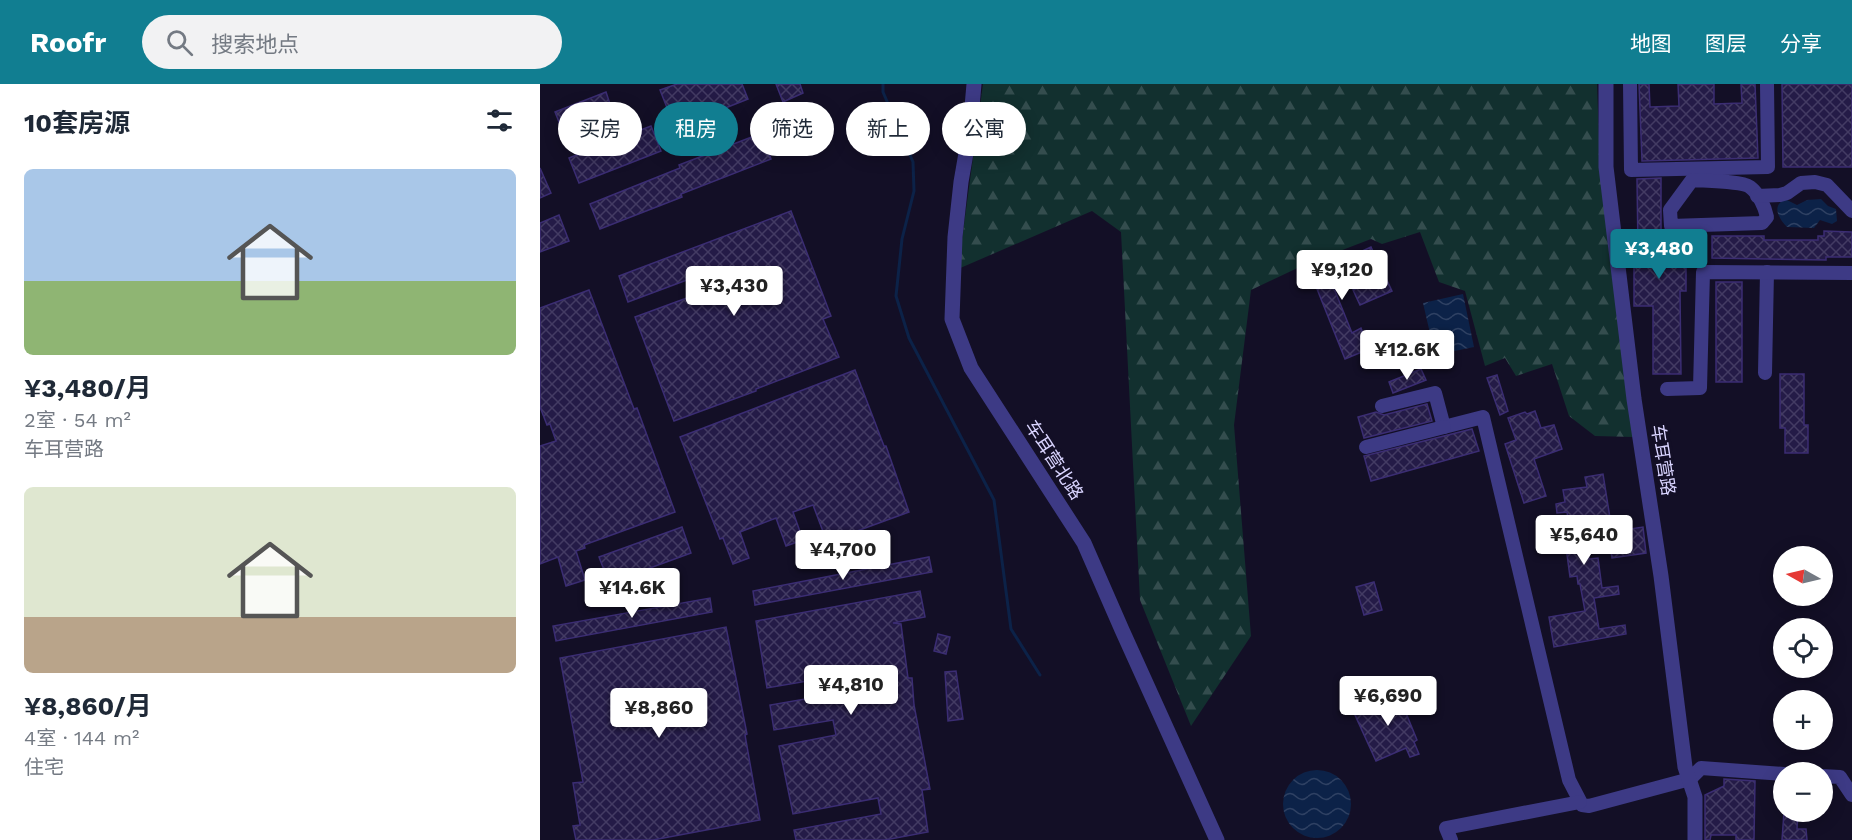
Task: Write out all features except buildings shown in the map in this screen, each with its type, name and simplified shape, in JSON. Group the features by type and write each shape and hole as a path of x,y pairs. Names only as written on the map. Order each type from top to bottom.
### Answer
{"street":[{"name":"车耳营北路","path":"974,84 955,237 952,319 971,368 1084,543 1218,840"},
{"name":"车耳营路","path":"1606,84 1606,166 1631,375 1661,576 1685,767 1695,797 1695,840"},
{"path":"1630,84 1631,170 1768,167 1767,84"},
{"path":"1692,180 1750,187 1757,196 1764,206 1767,217 1762,223 1671,226 1670,210 1692,180"},
{"path":"1757,196 1780,195 1801,183 1815,182 1827,185 1852,211"},
{"path":"1667,389 1700,388 1703,272 1852,273"},
{"path":"1765,373 1767,272"},
{"path":"1382,406 1435,393 1444,427"},
{"path":"1366,447 1483,417 1569,780 1582,805 1589,806 1690,779 1701,768 1773,773"},
{"path":"1833,777 1840,777 1852,795"},
{"path":"1450,840 1446,828 1580,802"}],"green space":[{"path":"983,84 1597,84 1600,166 1634,437 1595,436 1569,416 1552,364 1516,376 1505,358 1485,366 1465,291 1439,282 1420,232 1382,244 1371,239 1306,264 1251,290 1234,425 1251,636 1191,726 1140,600 1121,232 1092,211 958,269 973,156 1026,156 1026,102 981,102"}],"water":[{"path":"1785,199 1797,205 1807,200 1821,199 1828,206 1836,209 1837,221 1832,224 1820,220 1814,228 1787,227 1781,220 1777,209"},
{"path":"1463,294 1474,347 1435,355 1423,303"},
{"path":"1317,770 1330,773 1341,780 1348,791 1351,804 1348,817 1341,828 1330,835 1317,838 1304,835 1293,828 1286,817 1283,804 1286,791 1293,780 1304,773"}],"waterway":[{"path":"883,84 883,92 913,162 914,191 902,239 896,296 909,338 994,500 1011,629 1040,675"}]}
